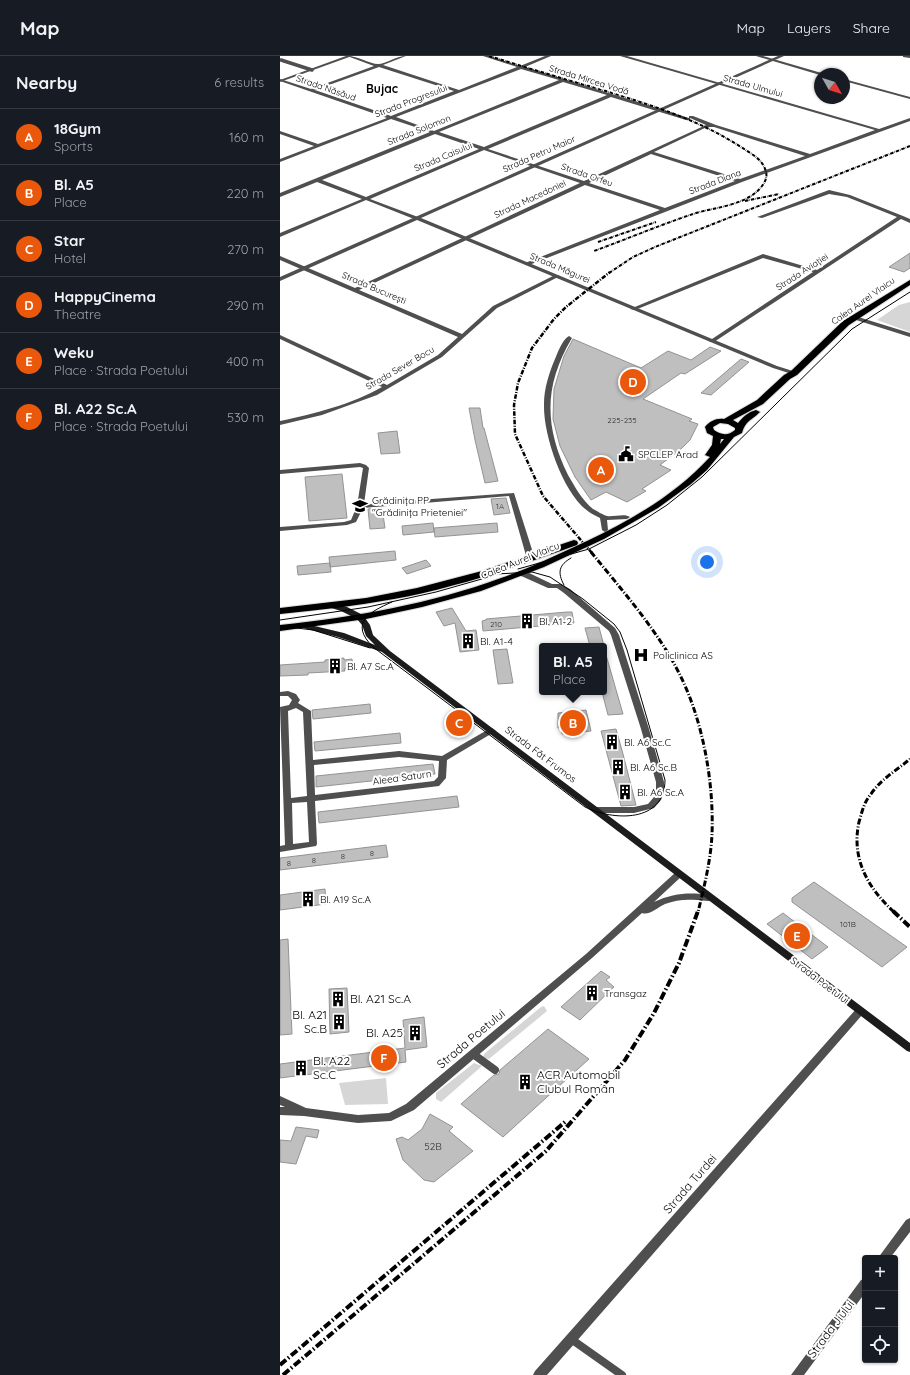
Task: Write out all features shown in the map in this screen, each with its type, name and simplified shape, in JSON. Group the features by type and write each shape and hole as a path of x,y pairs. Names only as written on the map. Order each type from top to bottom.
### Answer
{"main road":[{"name":"Calea Aurel Vlaicu","path":"280,611 372,600 427,589 531,559 581,541 605,530 627,518 668,490 705,458 714,448 717,435 710,431 710,425 715,422 726,421 760,402 787,377 794,373 837,331 910,282"},
{"name":"Calea Aurel Vlaicu","path":"280,628 306,626 360,617 446,598 522,573 613,533 650,511 704,469 715,458 732,436 737,433 746,418 778,395 796,376 794,373"},
{"path":"726,421 734,423 739,428"},
{"path":"717,435 732,436"},
{"path":"331,606 339,607 360,617"},
{"name":"Strada Făt Frumos","path":"360,617 366,625 370,636 387,653 597,810 679,874"},
{"name":"Strada Făt Frumos","path":"306,626 341,635 387,653"},
{"name":"Strada Poetului","path":"679,874 910,1048"}],"street":[{"path":"280,81 350,56 458,91"},
{"path":"310,91 404,56"},
{"name":"Strada Mircea Vodă","path":"485,56 714,126"},
{"name":"Strada Progresului","path":"280,160 549,56"},
{"name":"Strada Ulmului","path":"622,56 879,130"},
{"path":"758,56 814,71"},
{"name":"Strada Petru Maior","path":"280,279 782,56"},
{"path":"904,56 910,57"},
{"path":"281,60 312,70"},
{"name":"Strada Solomon","path":"280,195 563,80"},
{"name":"Strada Năsăud","path":"280,81 390,118"},
{"path":"850,82 910,98"},
{"name":"Strada Caisului","path":"280,235 611,95"},
{"name":"Strada Orfeu","path":"390,118 665,210"},
{"name":"Strada Diana","path":"527,264 740,181 811,156 910,118"},
{"name":"Strada Macedoniei","path":"355,290 706,126 714,126"},
{"path":"714,126 811,156"},
{"path":"280,132 318,146"},
{"path":"650,152 740,181"},
{"name":"Strada Măgurei","path":"318,180 467,238 712,342 794,373"},
{"path":"760,217 829,192 848,196 910,221"},
{"name":"Strada Aviației","path":"712,342 901,217"},
{"path":"633,309 763,256 818,272"},
{"name":"Strada București","path":"280,258 462,336"},
{"name":"Strada Sever Bocu","path":"280,423 339,408 364,399 387,387 436,359 495,307 557,276"},
{"path":"855,318 910,335"},
{"path":"280,337 387,387"},
{"path":"569,338 557,360 550,382 547,404 550,432 554,449 568,480 589,509 603,517 627,518"},
{"path":"280,472 364,466 366,468 365,481 356,520 353,522 280,529"},
{"path":"360,506 512,494 531,559"},
{"path":"603,517 605,530"},
{"path":"522,573 551,586 562,588 608,626 615,635 645,729 660,782 660,792 658,798 651,806 634,810 597,810"},
{"path":"280,694 292,695 296,699 295,704 292,707 282,710 284,765 288,801 289,847"},
{"path":"280,849 313,844 307,711 295,704"},
{"name":"Aleea Saturn","path":"288,801 436,784 442,778 443,760 492,731"},
{"path":"310,763 400,754 443,760"},
{"name":"Strada Poetului","path":"280,1111 304,1112 358,1119 391,1117 415,1103 631,919 679,874"},
{"name":"Strada Poetului","path":"631,919 671,898 687,896 710,898"},
{"name":"Strada Turdei","path":"539,1375 860,1011"},
{"path":"473,1054 495,1070"},
{"name":"Strada Poetului","path":"280,1100 304,1112"},
{"path":"886,1255 910,1223"},
{"name":"Strada Jiului","path":"797,1375 862,1288"},
{"path":"571,1339 622,1375"}],"shaded area":[{"path":"910,302 910,332 877,320 899,305"},
{"path":"544,1006 547,1011 489,1059 483,1058 484,1054"},
{"path":"474,1063 482,1066 441,1102 436,1099 436,1093"},
{"path":"386,1078 388,1104 345,1105 339,1083"}],"building":[{"path":"910,253 910,268 904,272 889,267"},
{"path":"573,339 641,368 668,351 691,360 710,347 721,351 685,374 681,373 643,399 692,419 689,421 698,424 690,440 660,465 671,470 642,489 646,491 627,502 606,492 591,500 575,477 560,446 553,419 554,389 564,356"},
{"path":"741,359 749,362 711,395 701,393"},
{"path":"469,408 480,408 483,428 498,481 485,483"},
{"path":"397,431 400,453 381,454 378,433"},
{"path":"342,474 347,518 309,521 305,477"},
{"path":"506,498 510,513 494,515 491,499"},
{"path":"382,508 385,528 370,529 368,509"},
{"path":"433,523 434,532 403,535 402,526"},
{"path":"497,523 498,532 435,537 434,528"},
{"path":"395,551 396,560 330,567 329,557"},
{"path":"426,560 431,566 407,574 402,568"},
{"path":"330,563 331,572 298,575 297,566"},
{"path":"452,608 466,631 476,630 479,650 460,652 455,623 444,626 436,612"},
{"path":"572,612 574,623 483,631 482,621 486,619"},
{"path":"599,627 603,643 589,643 585,628"},
{"path":"507,649 513,683 498,684 493,650"},
{"path":"344,658 344,660 352,659 353,668 344,669 345,671 280,676 280,665 325,662 325,660"},
{"path":"607,658 623,714 608,715 603,695 607,695"},
{"path":"370,704 371,713 313,719 312,710"},
{"path":"586,710 591,731 562,734 561,728 558,728 558,713"},
{"path":"616,729 636,805 621,806 601,731"},
{"path":"400,733 401,743 315,751 314,742"},
{"path":"433,764 435,774 316,787 316,776"},
{"path":"457,796 459,807 319,823 318,812"},
{"path":"386,845 388,857 280,870 280,858"},
{"path":"814,882 907,947 882,967 792,902 792,898"},
{"name":"Bl. A19 Sc.A","path":"325,889 326,904 280,910 280,895"},
{"path":"783,913 828,947 812,959 767,924"},
{"path":"288,939 292,1034 280,1035 280,940"},
{"name":"Transgaz","path":"601,971 610,977 606,980 614,987 580,1020 561,1007"},
{"path":"347,988 349,1032 330,1034 329,989"},
{"path":"424,1017 427,1047 405,1050 406,1062 280,1078 280,1064 405,1048 403,1020"},
{"name":"ACR Automobil Clubul Român","path":"548,1029 589,1059 503,1137 461,1104 494,1075 499,1074 500,1070"},
{"path":"430,1114 453,1127 449,1131 473,1151 434,1182 424,1180 403,1160 396,1139 402,1137 408,1140 422,1129"},
{"path":"296,1127 319,1130 317,1138 306,1136 296,1164 280,1162 280,1140 291,1141"}],"tram line":[{"path":"518,569 589,549 636,525 667,505 702,477 852,329 910,292"},
{"path":"564,585 560,576 560,569 564,563 571,558"},
{"path":"392,602 370,614 362,625 366,639 373,647 585,807 596,812 623,816 636,815 647,811 656,804 663,794 665,780 627,650 620,632 614,624 583,599 550,577 532,572 500,574"},
{"path":"280,620 368,607 436,592 500,574"},
{"path":"280,626 313,630 370,648"}],"railway":[{"path":"489,56 634,100 689,120 724,137 755,156 761,162 766,171 765,182 756,193 748,198 730,205 681,218 594,251"},
{"path":"609,273 633,257 655,247 910,146"},
{"path":"745,201 779,194"},
{"path":"598,242 656,222"},
{"path":"592,553 543,496 515,434 514,405 518,383 532,348 554,319 566,307 610,272"},
{"path":"591,552 651,627 671,659 688,693 701,732 709,773 712,834 705,883 698,912"},
{"path":"893,911 869,883 860,860 857,848 857,836 861,815 869,797 884,779 910,759"},
{"path":"283,1375 546,1151 625,1060 654,1013 679,963 698,911"},
{"path":"893,911 910,927"},
{"path":"280,1365 565,1122"}],"place":[{"name":"HappyCinema","path":"633,382"},
{"name":"SPCLEP Arad","path":"626,454"},
{"name":"18Gym","path":"601,470"},
{"name":"Grădinița PP \"Grădinița Prieteniei\"","path":"360,506"},
{"name":"Bl. A1-2","path":"527,621"},
{"name":"Bl. A1-4","path":"468,641"},
{"name":"Policlinica AS","path":"641,655"},
{"name":"Bl. A7 Sc.A","path":"335,666"},
{"name":"Star","path":"459,723"},
{"name":"Bl. A5","path":"573,723"},
{"name":"Bl. A6 Sc.C","path":"612,742"},
{"name":"Bl. A6 Sc.B","path":"618,767"},
{"name":"Bl. A6 Sc.A","path":"625,792"},
{"name":"Bl. A19 Sc.A","path":"308,899"},
{"name":"Weku","path":"797,936"},
{"name":"Transgaz","path":"592,993"},
{"name":"Bl. A21 Sc.A","path":"338,999"},
{"name":"Bl. A21 Sc.B","path":"339,1022"},
{"name":"Bl. A25","path":"415,1033"},
{"name":"Bl. A22 Sc.A","path":"384,1058"},
{"name":"Bl. A22 Sc.C","path":"301,1068"},
{"name":"ACR Automobil Clubul Român","path":"525,1082"}],"district":[{"name":"Bujac","path":"382,89"}]}
